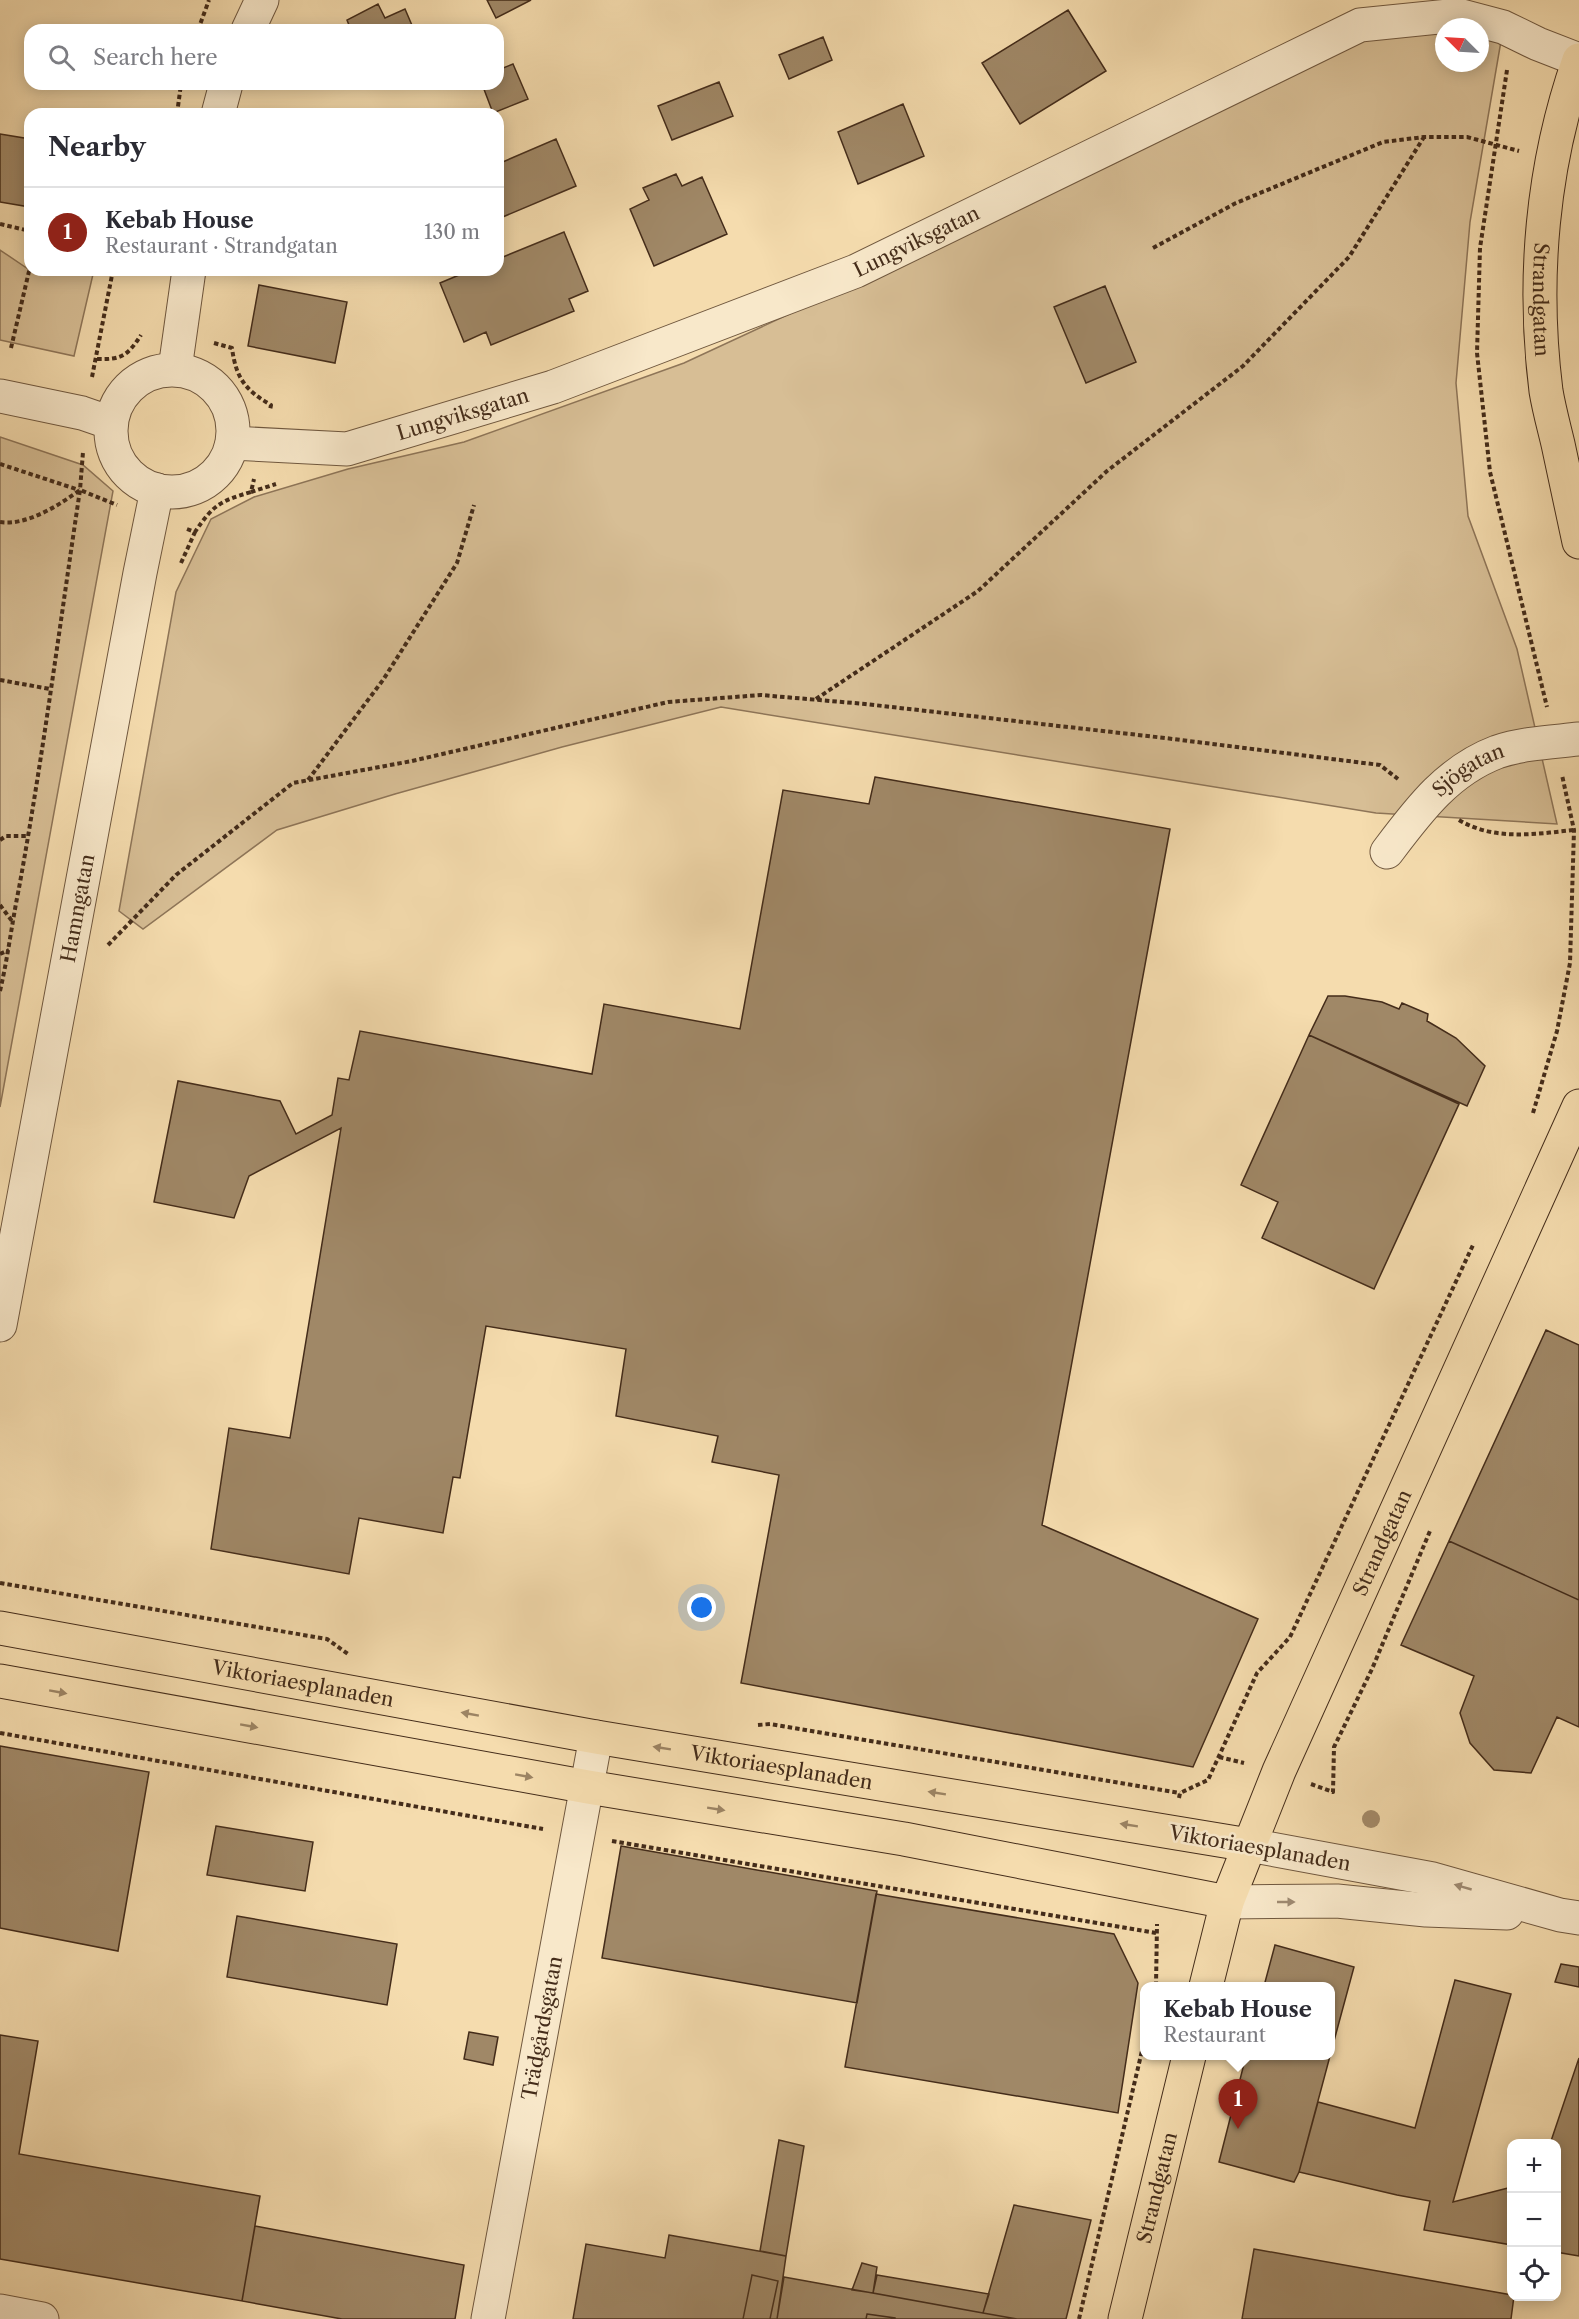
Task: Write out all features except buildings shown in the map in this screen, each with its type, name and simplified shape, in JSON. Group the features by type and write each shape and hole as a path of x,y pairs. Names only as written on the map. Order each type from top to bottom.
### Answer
{"main road":[{"name":"Strandgatan","path":"1579,60 1564,105 1553,158 1540,245 1539,314 1547,393 1579,542"},
{"name":"Strandgatan","path":"1207,1982 1227,1902 1279,1771 1579,1106"},
{"name":"Viktoriaesplanaden","path":"0,1629 596,1737 1249,1845"},
{"name":"Viktoriaesplanaden","path":"0,1681 588,1787 904,1839 1227,1902"},
{"name":"Strandgatan","path":"1125,2319 1188,2060"}],"street":[{"path":"251,24 262,0"},
{"name":"Lungviksgatan","path":"232,443 347,449 554,387 856,271 1360,25 1458,15 1503,27 1579,60"},
{"path":"220,108 224,90"},
{"path":"175,369 188,276"},
{"path":"0,396 96,418 111,441 117,458 126,472 155,502 195,487 212,477 225,462 232,443 233,422 226,402 213,386 196,374 175,369 157,371 140,378 126,390 116,405 96,418"},
{"name":"Hamngatan","path":"0,1325 155,502"},
{"name":"Sjögatan","path":"1387,852 1426,801 1469,765 1498,752 1567,740"},
{"name":"Trädgårdsgatan","path":"488,2319 596,1737"},
{"name":"Viktoriaesplanaden","path":"1249,1845 1433,1879 1569,1917"},
{"name":"Viktoriaesplanaden","path":"1227,1902 1337,1901 1426,1910 1569,1917"},
{"path":"0,2311 42,2319"}],"path":[{"path":"200,24 209,0"},
{"path":"1517,34 1508,62 1480,248 1477,353 1490,472 1567,740 1574,830 1570,963 1557,1031 1530,1124"},
{"path":"178,108 180,90"},
{"path":"1153,248 1236,203 1383,142 1424,137 1467,137 1494,146"},
{"path":"815,700 978,591 1107,471 1243,366 1349,257 1424,137"},
{"path":"0,224 24,230"},
{"path":"11,348 28,276"},
{"path":"0,991 28,836 83,465 96,418 97,359 112,276"},
{"path":"0,464 80,490 111,504 155,502"},
{"path":"0,522 35,517 61,504 80,490"},
{"path":"308,781 383,680 456,563 474,505"},
{"path":"0,680 50,689"},
{"path":"101,953 176,875 293,783 412,761 668,702 761,695 1142,736 1380,765 1426,801 1469,826 1503,835 1574,830"},
{"path":"0,840 6,836 28,836"},
{"path":"0,905 12,922"},
{"path":"0,954 9,950"},
{"path":"747,1726 770,1724 1180,1793 1208,1780 1257,1672 1290,1636 1475,1241"},
{"path":"0,1583 327,1639 352,1656"},
{"path":"1173,1832 1180,1793"},
{"path":"1156,1982 1156,1933 1163,1889"},
{"path":"1079,2319 1140,2059"}],"shaded area":[{"path":"1435,30 1435,72 1489,72 1489,38 1501,41 1470,222 1456,383 1468,516 1517,649 1557,824 1376,813 721,707 562,747 277,830 143,929 119,911 176,592 211,519 254,497 348,469 464,442 684,363 1117,162 1362,37"},
{"path":"0,250 24,266 24,276 93,276 74,356 0,340"},
{"path":"0,437 83,465 113,491 0,1107"}],"place":[{"name":"Kebab House","path":"1238,2129"}]}
